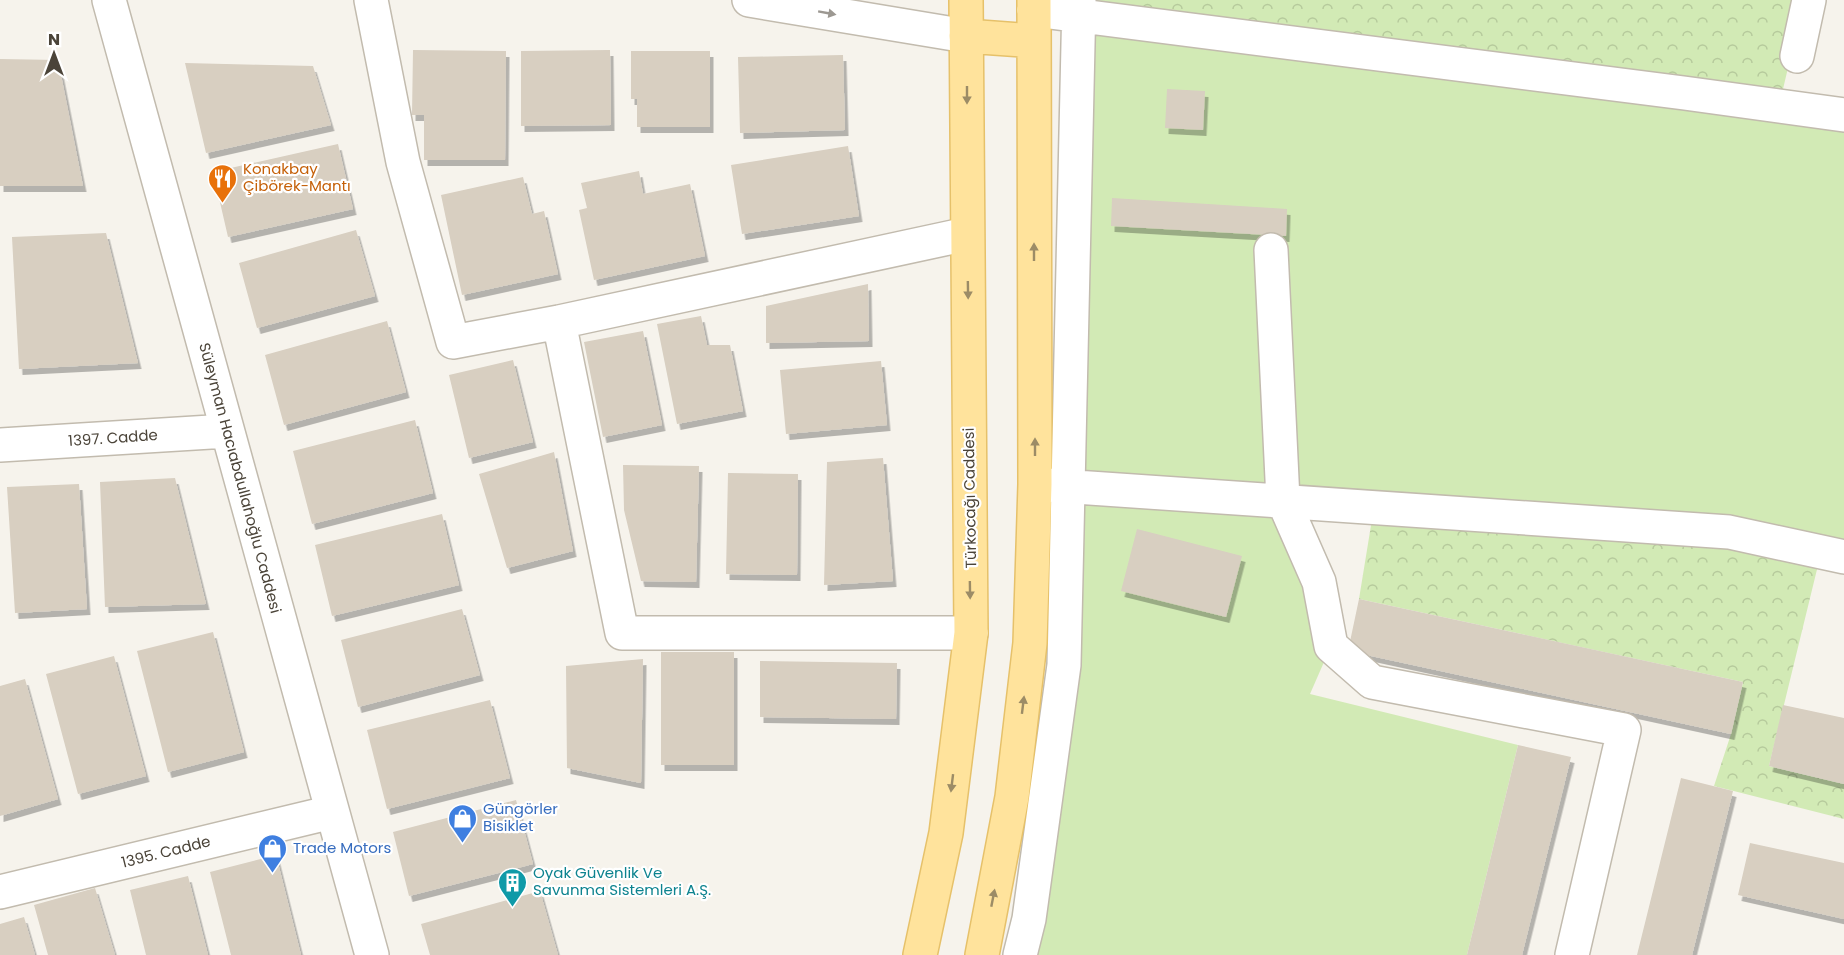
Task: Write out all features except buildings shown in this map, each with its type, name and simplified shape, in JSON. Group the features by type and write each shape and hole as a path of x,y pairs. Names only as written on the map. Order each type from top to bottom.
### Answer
{"main road":[{"name":"Türkocağı Caddesi","path":"920,955 946,833 971,633 966,0"},
{"path":"966,36 1034,17 1035,484 1030,642 1012,797 982,955"}],"street":[{"name":"Süleyman Hacıabdullahoğlu Caddesi","path":"109,0 372,955"},
{"path":"371,0 403,162 453,342 560,322 967,234"},
{"path":"749,0 966,36"},
{"path":"1797,56 1809,0"},
{"path":"1020,955 1029,918 1064,665 1078,8"},
{"path":"1034,17 1078,8 1844,115"},
{"path":"1271,250 1284,500 1319,582 1331,646 1372,682 1624,730 1572,955"},
{"path":"560,322 622,633 971,633"},
{"name":"1397. Cadde","path":"0,445 226,431"},
{"path":"1035,484 1728,532 1844,557"},
{"name":"1395. Cadde","path":"0,892 332,812"}],"green space":[{"path":"1079,0 1804,0 1779,106"},
{"path":"1078,16 1844,115 1844,557 1284,501 1331,646 1310,694 1518,745 1467,955 1020,955 1064,665"},
{"path":"1374,507 1821,553 1769,766 1844,784 1844,819 1714,786 1731,734 1743,682 1359,599"}],"place":[{"name":"Konakbay Çibörek-Mantı","path":"222,204"},
{"name":"Güngörler Bisiklet","path":"462,844"},
{"name":"Trade Motors","path":"272,874"},
{"name":"Oyak Güvenlik Ve Savunma Sistemleri A.Ş.","path":"512,908"}]}
